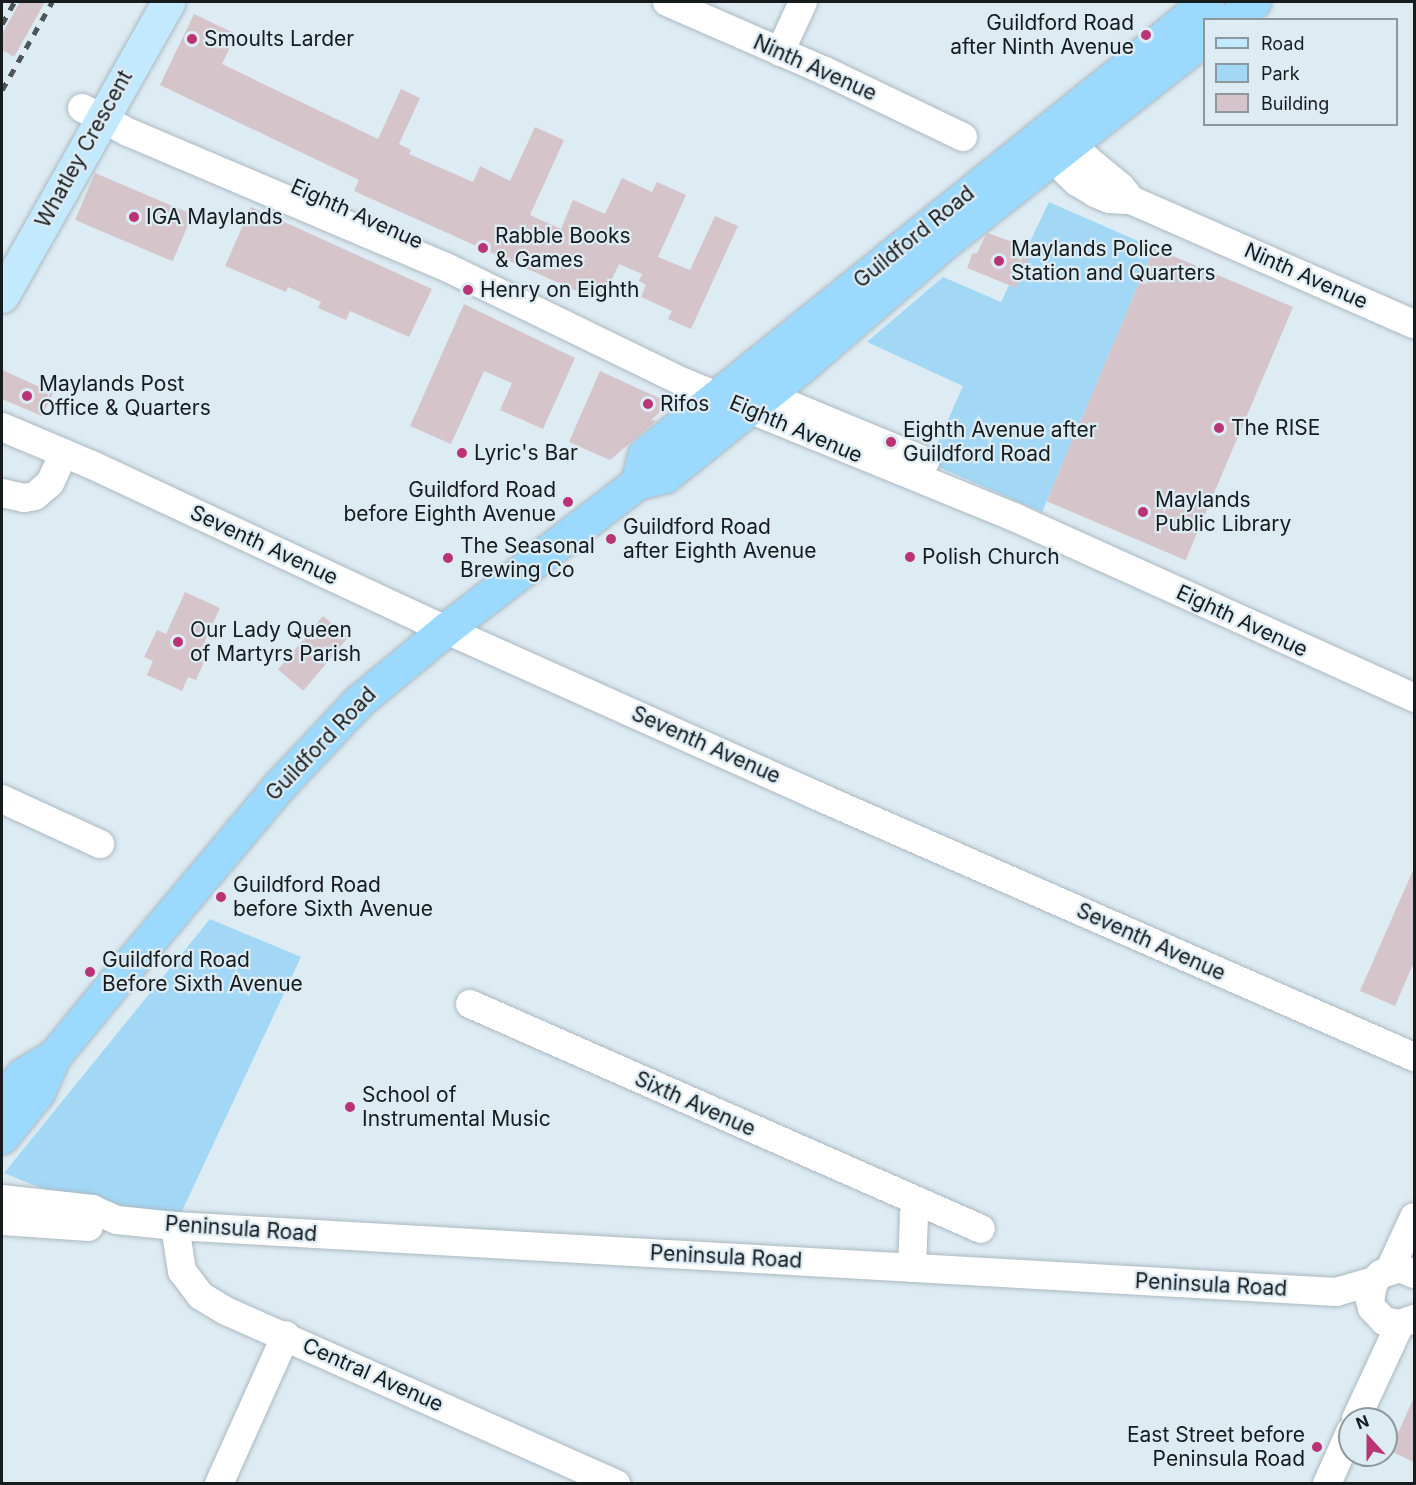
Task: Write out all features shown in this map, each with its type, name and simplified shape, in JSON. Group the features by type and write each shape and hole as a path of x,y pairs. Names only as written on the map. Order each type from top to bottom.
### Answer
{"highway":[{"name":"Guildford Road","path":"2,1137 38,1092 54,1056 280,785 359,701 446,629 637,483 645,454 742,396 950,238 1052,141 1207,2"},
{"path":"1234,18 1254,2"},
{"name":"Guildford Road","path":"1052,141 1203,40"},
{"name":"Guildford Road","path":"2,1099 22,1075 54,1056"}],"main road":[{"name":"Whatley Crescent","path":"2,296 96,106 144,2"},
{"name":"Whatley Crescent","path":"2,253 96,106 168,2"}],"street":[{"name":"Ninth Avenue","path":"667,2 963,137"},
{"path":"780,52 803,2"},
{"name":"Eighth Avenue","path":"96,106 446,267 742,396 1414,698"},
{"name":"Ninth Avenue","path":"1052,141 1121,187 1131,200 1414,324"},
{"name":"Eighth Avenue","path":"742,396 1069,524 1414,680"},
{"name":"Seventh Avenue","path":"2,427 64,453 446,629 815,795 1414,1057"},
{"path":"2,493 24,498 35,496 50,483 64,453"},
{"path":"2,799 100,844"},
{"name":"Sixth Avenue","path":"470,1004 981,1229"},
{"name":"Peninsula Road","path":"2,1198 92,1209 117,1220 175,1226 1395,1296"},
{"path":"912,1268 914,1215 920,1203"},
{"name":"Peninsula Road","path":"2,1221 89,1227 117,1220"},
{"path":"1361,1407 1385,1355 1395,1296 1413,1222"},
{"name":"Central Avenue","path":"175,1226 182,1271 201,1296 226,1311 286,1335 597,1480"},
{"path":"219,1484 286,1335"},
{"path":"1327,1484 1338,1459"}],"green space":[{"path":"1049,202 1154,248 1042,512 929,463 963,386 867,342 943,277 1001,302"},
{"path":"210,919 301,957 175,1226 92,1209 4,1173"}],"building":[{"path":"20,2 45,2 14,57 2,50 2,34"},
{"path":"194,14 236,34 222,64 378,139 401,89 420,98 399,144 411,150 409,154 473,182 480,166 510,181 535,127 564,140 530,215 561,229 573,200 605,214 622,178 652,192 657,182 686,195 658,257 690,270 715,216 738,226 691,329 668,319 672,311 641,297 646,285 639,281 642,274 619,264 601,302 354,191 359,180 160,85"},
{"name":"IGA Maylands","path":"95,173 193,214 173,261 75,220"},
{"path":"251,207 432,289 409,337 350,311 346,320 318,308 321,302 288,287 286,292 225,266"},
{"name":"Maylands Police Station and Quarters","path":"987,233 1033,249 1016,288 967,268 972,254 977,253"},
{"path":"1154,248 1293,307 1186,560 1047,501"},
{"path":"464,304 575,358 543,429 500,410 512,383 484,371 451,444 410,426"},
{"name":"Maylands Post Office & Quarters","path":"2,370 53,393 42,416 2,399"},
{"path":"600,371 670,403 651,420 656,421 610,460 569,442"},
{"name":"Our Lady Queen of Martyrs Parish","path":"185,592 220,608 201,650 208,653 196,680 188,677 182,691 147,675 153,661 144,657 157,630 166,634"},
{"path":"323,616 348,637 303,691 278,670"},
{"path":"1414,868 1414,962 1395,1006 1360,991"},
{"path":"1414,1397 1414,1462 1398,1455 1398,1433"}],"railway":[{"path":"2,24 14,2"},
{"path":"2,90 52,2"}],"place":[{"name":"Guildford Road after Ninth Avenue","path":"1146,35"},
{"name":"Smoults Larder","path":"192,39"},
{"name":"IGA Maylands","path":"134,217"},
{"name":"Rabble Books & Games","path":"483,248"},
{"name":"Maylands Police Station and Quarters","path":"999,261"},
{"name":"Henry on Eighth","path":"468,290"},
{"name":"Maylands Post Office & Quarters","path":"27,396"},
{"name":"Rifos","path":"648,404"},
{"name":"The RISE","path":"1219,428"},
{"name":"Eighth Avenue after Guildford Road","path":"891,442"},
{"name":"Lyric's Bar","path":"462,453"},
{"name":"Guildford Road before Eighth Avenue","path":"568,502"},
{"name":"Maylands Public Library","path":"1143,512"},
{"name":"Guildford Road after Eighth Avenue","path":"611,539"},
{"name":"Polish Church","path":"910,557"},
{"name":"The Seasonal Brewing Co","path":"448,558"},
{"name":"Our Lady Queen of Martyrs Parish","path":"178,642"},
{"name":"Guildford Road before Sixth Avenue","path":"221,897"},
{"name":"Guildford Road Before Sixth Avenue","path":"90,972"},
{"name":"School of Instrumental Music","path":"350,1107"},
{"name":"East Street before Peninsula Road","path":"1317,1447"}]}
